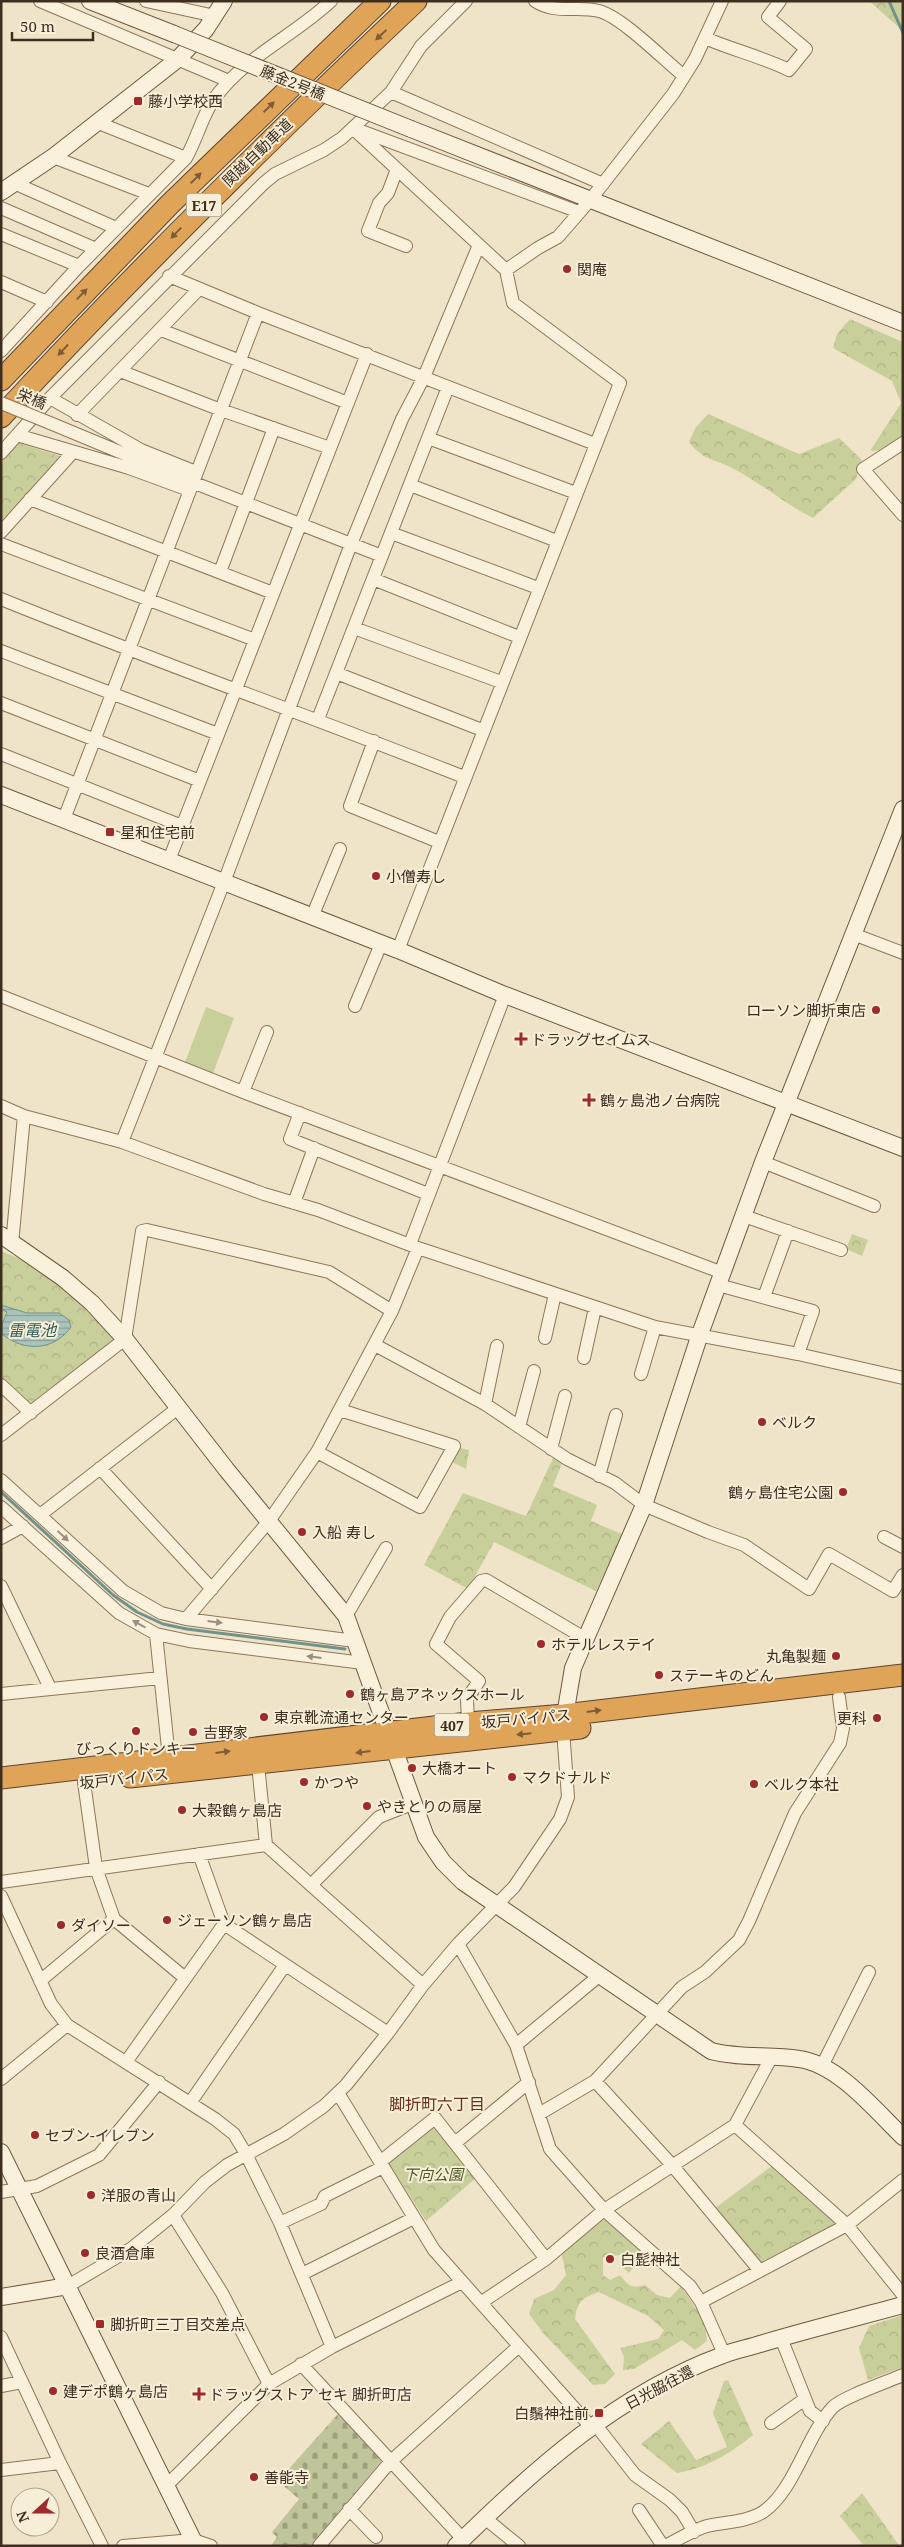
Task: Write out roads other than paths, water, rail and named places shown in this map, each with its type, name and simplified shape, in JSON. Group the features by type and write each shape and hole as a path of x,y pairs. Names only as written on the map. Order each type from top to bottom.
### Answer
{"highway":[{"name":"関越自動車道","path":"1,380 170,204 380,1"},
{"name":"関越自動車道","path":"1,417 113,297 224,185 416,1"},
{"name":"坂戸バイパス","path":"1,1792 258,1764 390,1740 468,1723 563,1722 903,1676"},
{"name":"坂戸バイパス","path":"1,1778 169,1758 390,1740 903,1690"}],"street":[{"path":"40,1 229,81"},
{"name":"藤金2号橋","path":"90,1 903,323"},
{"path":"146,1 215,16"},
{"path":"8,188 53,156 178,59 215,16 224,1"},
{"path":"1,351 79,266 186,158 197,140 213,100 229,81 266,49 314,17 331,1"},
{"path":"1,453 50,398 169,276 275,174 324,150 352,128 391,92 421,46 466,1"},
{"path":"535,1 546,8 599,11 623,25 684,76"},
{"path":"506,270 558,237 591,199 673,94 705,38 722,1"},
{"path":"705,38 761,57 789,70 806,49 768,17 780,1"},
{"path":"391,92 603,184"},
{"path":"96,122 186,158"},
{"path":"352,128 506,270 513,303 620,383 482,730 398,950"},
{"path":"352,128 579,212"},
{"path":"53,156 149,194"},
{"path":"398,169 388,193 379,202 368,231 406,246"},
{"path":"8,188 116,228"},
{"path":"1,208 96,249"},
{"path":"1,234 79,266"},
{"path":"122,1142 224,882 288,707 351,544 402,419 424,377 479,245"},
{"path":"169,276 258,313 595,444"},
{"path":"1,282 47,302"},
{"path":"77,415 199,289"},
{"path":"64,820 192,481 258,313"},
{"path":"161,330 348,403"},
{"path":"169,860 367,354"},
{"path":"120,372 330,448"},
{"path":"318,719 448,387"},
{"path":"50,398 192,481 246,504 382,556"},
{"name":"栄橋","path":"1,403 192,481"},
{"path":"220,572 274,428"},
{"path":"17,435 129,468 192,481"},
{"path":"428,438 576,493"},
{"path":"903,443 863,469 903,514"},
{"path":"1,532 73,452"},
{"path":"410,485 557,541"},
{"path":"30,499 273,593"},
{"path":"391,533 538,588"},
{"path":"1,544 255,640"},
{"path":"373,579 519,637"},
{"path":"1,598 128,651 288,707 464,777"},
{"path":"354,628 501,682"},
{"path":"2,653 218,734"},
{"path":"336,673 482,730"},
{"path":"1,703 95,738 200,781"},
{"path":"374,741 350,806 439,842"},
{"path":"1,754 182,826"},
{"path":"1,795 398,950 505,995 903,1148"},
{"path":"1,2297 68,2286 132,2248 173,2216 205,2182 227,2165 284,2134 338,2093 388,2033 423,1985 458,1944 514,1887 560,1819 568,1797 563,1722 573,1668 644,1505 700,1334 763,1162 903,809"},
{"path":"312,917 340,849"},
{"path":"853,934 903,953"},
{"path":"355,1006 381,944"},
{"path":"186,1618 269,1520 318,1452 375,1345 392,1311 438,1166 505,995"},
{"path":"1,996 243,1092 438,1166 764,1297 813,1311 798,1354"},
{"path":"243,1092 266,1032"},
{"path":"1,1106 24,1116 122,1142 414,1246 655,1327 798,1354 903,1378"},
{"path":"300,1113 290,1139 428,1194"},
{"path":"24,1116 6,1240 63,1278 92,1303 126,1339 178,1408 346,1616 412,1804 426,1837 444,1862 463,1882 711,2051 731,2056 800,2059 822,2066 836,2074 903,2137"},
{"path":"294,1203 314,1148"},
{"path":"763,1162 874,1206"},
{"path":"744,1216 841,1250"},
{"path":"1,1435 126,1339 142,1231 147,1230 328,1272 392,1311"},
{"path":"764,1297 788,1231"},
{"path":"545,1338 555,1294"},
{"path":"584,1358 596,1308"},
{"path":"641,1374 655,1327"},
{"path":"375,1345 485,1404 551,1449 615,1483 644,1505 708,1532 744,1544 809,1589 829,1554 893,1591 903,1575"},
{"path":"485,1404 497,1346"},
{"path":"519,1427 534,1371"},
{"path":"1,1385 31,1413"},
{"path":"551,1449 564,1396"},
{"path":"40,1515 178,1408"},
{"path":"318,1452 420,1507 454,1446 340,1410"},
{"path":"599,1476 616,1415"},
{"path":"100,1468 212,1588"},
{"path":"1,1480 123,1591 161,1613 186,1618 355,1640"},
{"path":"1,1507 119,1613 156,1634 188,1641 363,1664"},
{"path":"1,1538 23,1526"},
{"path":"884,1537 903,1547"},
{"path":"346,1616 386,1548"},
{"path":"468,1723 468,1699 479,1681 436,1644 450,1617 480,1581 486,1580 586,1639"},
{"path":"1,1586 50,1688"},
{"path":"156,1634 169,1758"},
{"path":"1,1694 160,1678"},
{"path":"539,2114 595,2081 682,1987 704,1972 739,1940 795,1813 840,1743 843,1728 839,1697"},
{"path":"258,1764 266,1845 423,1985"},
{"path":"84,1782 96,1868 114,1919 185,1978"},
{"path":"311,1884 379,1817 412,1804"},
{"path":"1,1882 266,1845"},
{"path":"199,1854 224,1924 388,2033"},
{"path":"1,1896 51,2004 66,2025 190,2102 234,2134 280,2223 332,2347"},
{"path":"40,1981 114,1919"},
{"path":"126,2062 224,1924"},
{"path":"458,1944 516,2045 550,2149 604,2210 690,2286 700,2302 724,2354"},
{"path":"190,2102 285,1966"},
{"path":"822,2066 869,1972"},
{"path":"516,2045 600,1976"},
{"path":"1,2079 66,2025"},
{"path":"482,2302 546,2258 604,2210 735,2125 771,2058"},
{"path":"595,2081 672,2165 760,2271"},
{"path":"1,2192 37,2186 99,2155 159,2082"},
{"path":"455,2143 529,2082"},
{"path":"338,2093 434,2250 519,2346 593,2425 635,2475 670,2500 682,2512 694,2532"},
{"path":"280,2223 321,2204 325,2196 381,2165 435,2118 546,2258"},
{"path":"735,2125 847,2225 903,2295"},
{"path":"1,2152 195,2543"},
{"path":"700,2302 847,2225 903,2180"},
{"path":"173,2216 222,2292 269,2384"},
{"path":"302,2274 414,2218"},
{"path":"167,2486 269,2384 332,2347 462,2282"},
{"name":"日光脇往還","path":"460,2542 531,2475 593,2425 673,2377 724,2354 903,2305"},
{"path":"1,2336 60,2463 102,2546"},
{"path":"781,2338 810,2412 823,2421"},
{"path":"319,2546 390,2462 519,2346"},
{"path":"301,2364 460,2542"},
{"path":"639,2510 664,2546 694,2532 762,2512 773,2503 823,2421 835,2406 903,2375"},
{"path":"1,2386 22,2382"},
{"path":"771,2423 805,2399"},
{"path":"1,2470 60,2463"},
{"path":"350,2509 376,2537"},
{"path":"486,2519 519,2546"},
{"path":"123,2546 195,2543 211,2546"}],"water":[{"name":"雷電池","path":"1,1305 27,1313 59,1313 69,1320 71,1327 56,1341 47,1345 29,1346 20,1344 2,1334 2,1324 7,1312 1,1309"}],"waterway":[{"path":"889,1 903,33"},
{"path":"1,1492 113,1595 137,1612 163,1624 187,1629 345,1649"}],"place":[{"name":"藤小学校西","path":"138,101"},
{"name":"関庵","path":"567,269"},
{"name":"星和住宅前","path":"110,832"},
{"name":"小僧寿し","path":"376,876"},
{"name":"ローソン脚折東店","path":"876,1010"},
{"name":"ドラッグセイムス","path":"521,1039"},
{"name":"鶴ヶ島池ノ台病院","path":"589,1100"},
{"name":"ベルク","path":"762,1422"},
{"name":"鶴ヶ島住宅公園","path":"843,1492"},
{"name":"入船 寿し","path":"302,1532"},
{"name":"ホテルレステイ","path":"541,1644"},
{"name":"丸亀製麺","path":"836,1656"},
{"name":"ステーキのどん","path":"659,1675"},
{"name":"鶴ヶ島アネックスホール","path":"350,1694"},
{"name":"東京靴流通センター","path":"264,1717"},
{"name":"更科","path":"877,1718"},
{"name":"びっくりドンキー","path":"136,1731"},
{"name":"吉野家","path":"193,1732"},
{"name":"大橋オート","path":"412,1768"},
{"name":"マクドナルド","path":"512,1777"},
{"name":"かつや","path":"304,1782"},
{"name":"ベルク本社","path":"754,1784"},
{"name":"やきとりの扇屋","path":"367,1806"},
{"name":"大穀鶴ヶ島店","path":"182,1810"},
{"name":"ジェーソン鶴ヶ島店","path":"167,1920"},
{"name":"ダイソー","path":"61,1925"},
{"name":"セブン-イレブン","path":"35,2135"},
{"name":"洋服の青山","path":"91,2195"},
{"name":"良酒倉庫","path":"85,2253"},
{"name":"白髭神社","path":"610,2259"},
{"name":"脚折町三丁目交差点","path":"100,2324"},
{"name":"建デポ鶴ヶ島店","path":"53,2391"},
{"name":"ドラッグストア セキ 脚折町店","path":"199,2394"},
{"name":"白鬚神社前","path":"599,2413"},
{"name":"善能寺","path":"254,2477"}],"district":[{"name":"脚折町六丁目","path":"437,2104"}],"park label":[{"name":"下向公園","path":"433,2174"}]}
